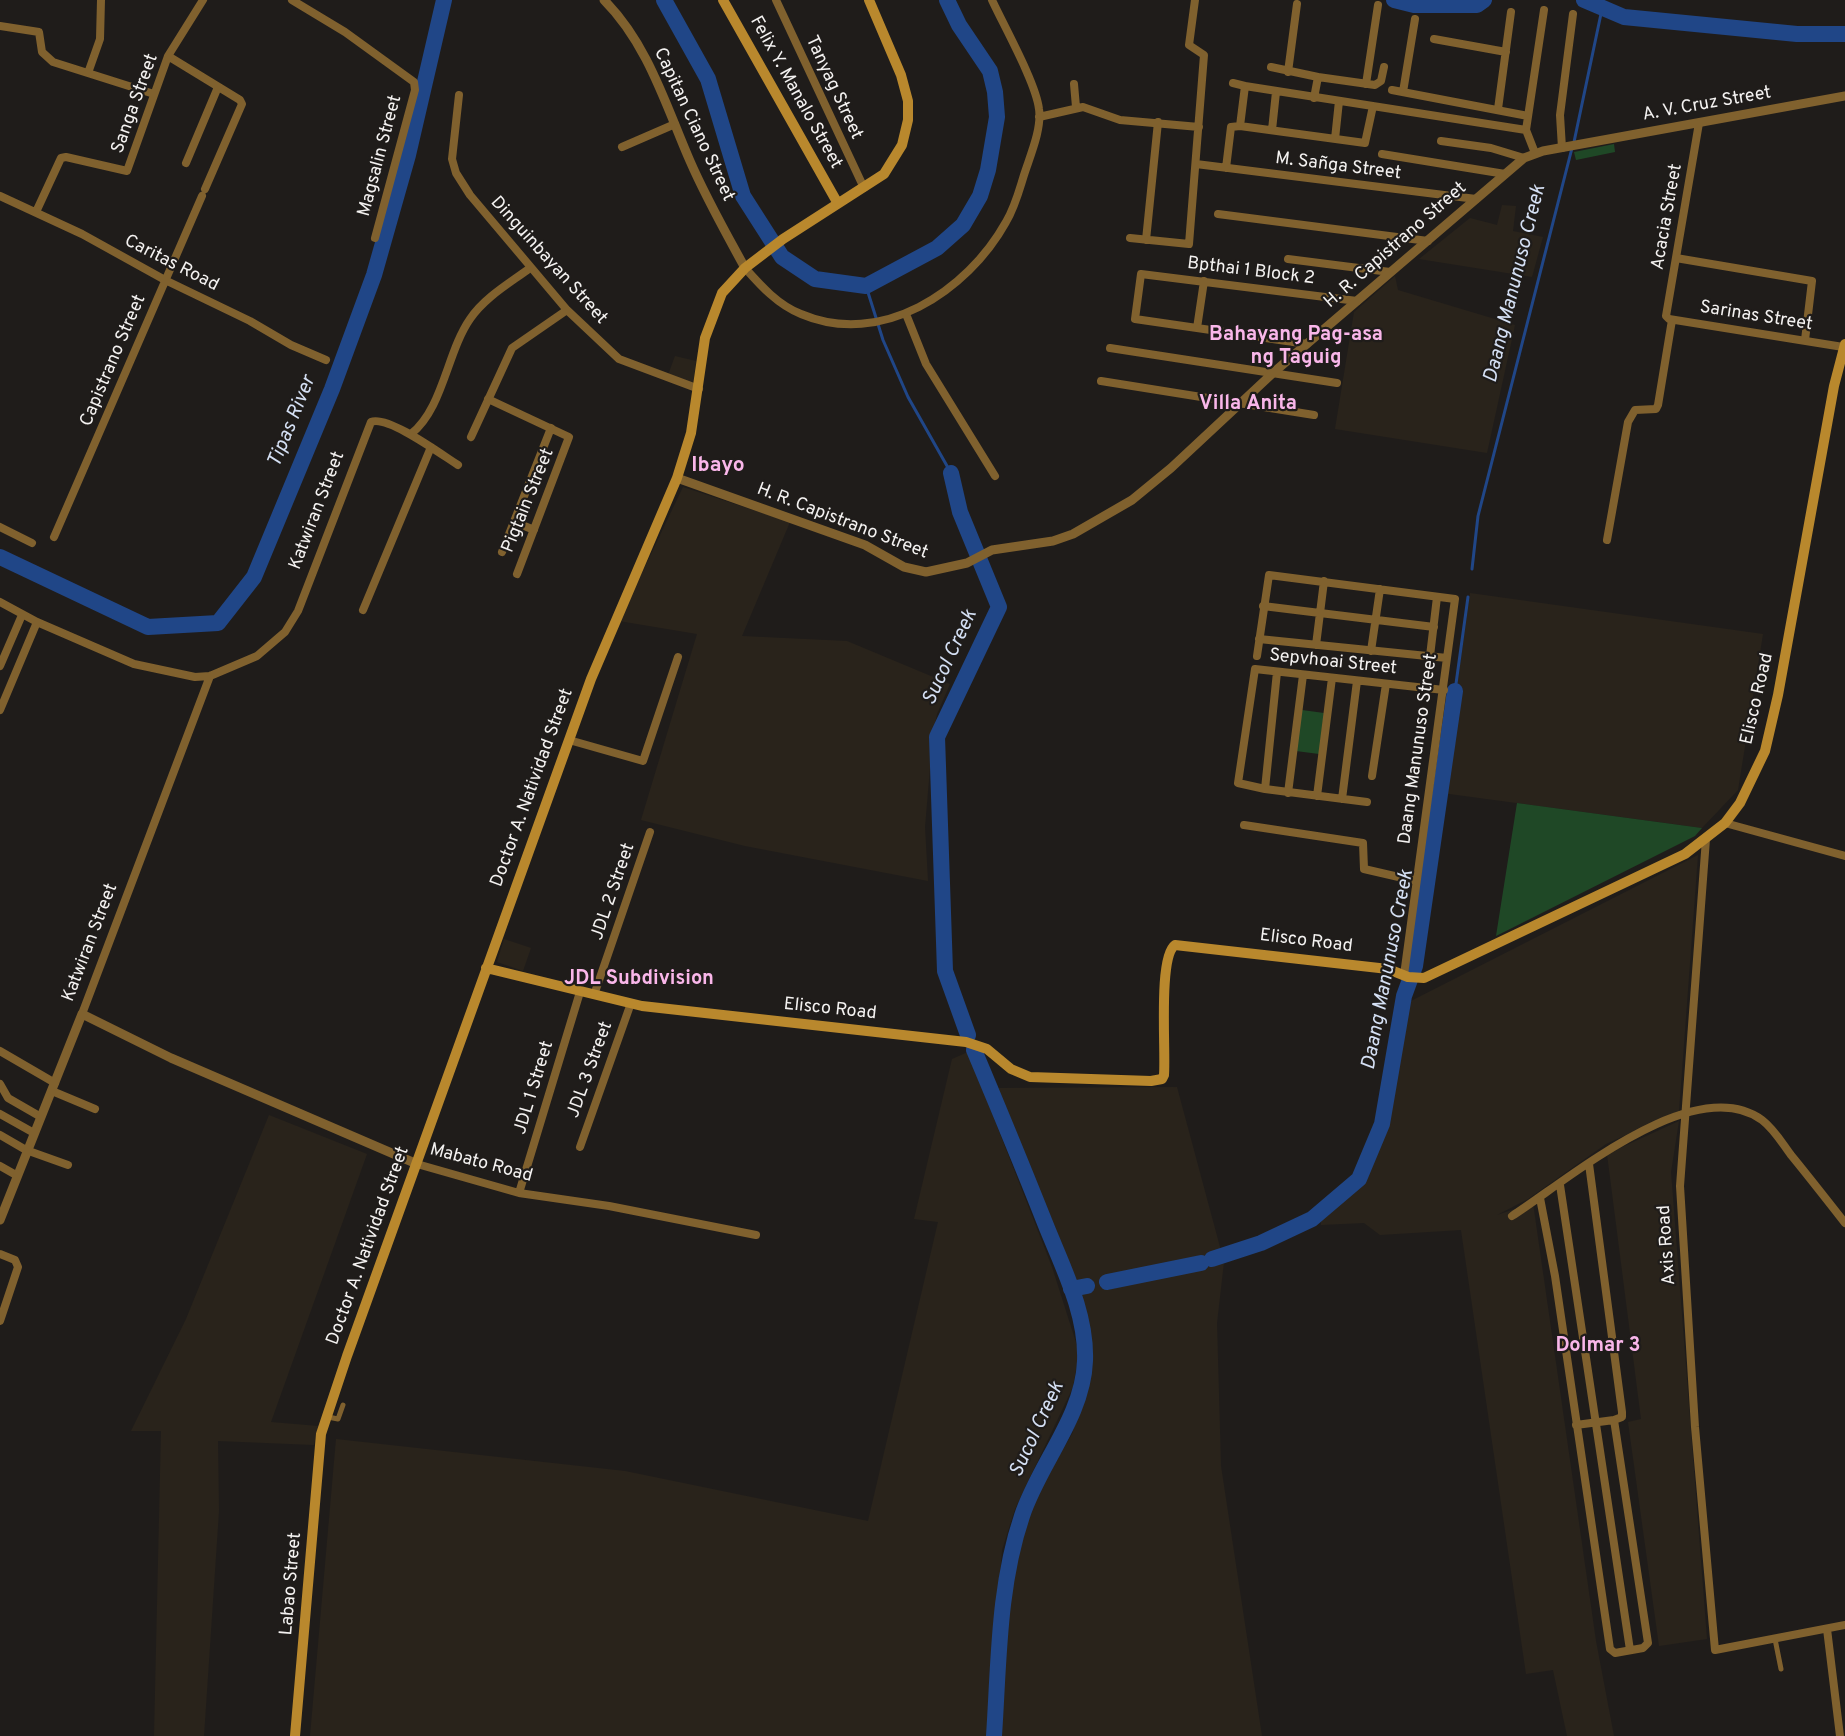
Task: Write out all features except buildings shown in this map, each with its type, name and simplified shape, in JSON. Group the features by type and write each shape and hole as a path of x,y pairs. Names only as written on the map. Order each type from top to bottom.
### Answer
{"main road":[{"name":"Felix Y. Manalo Street","path":"723,0 837,202"},
{"name":"Doctor A. Natividad Street","path":"321,1434 591,679 677,478 691,433 705,338 711,316 722,292 745,268 837,202 885,174 902,145 908,101 901,75 869,0"},
{"name":"Elisco Road","path":"486,968 580,992 688,1012 966,1042 987,1049 1011,1069 1030,1077 1151,1081 1162,1079 1164,1075 1165,981 1168,952 1175,945 1388,969 1409,977 1424,978 1652,871 1706,839 1725,824 1740,803 1766,751 1844,345"},
{"name":"Labao Street","path":"295,1736 321,1434"}],"street":[{"path":"88,73 100,39 101,0"},
{"name":"Sanga Street","path":"36,212 61,158 66,157 127,171 168,56 203,0"},
{"name":"Magsalin Street","path":"292,0 345,32 414,82 415,90 375,238"},
{"name":"Capitan Ciano Street","path":"604,0 629,29 658,81 704,190 745,268"},
{"name":"Tanyag Street","path":"776,0 864,188"},
{"path":"745,268 772,297 800,314 840,325 870,324 906,314 947,291 974,267 1006,223 1026,169 1039,117 1036,95 992,0"},
{"path":"1130,238 1189,244 1204,55 1189,45 1195,0"},
{"path":"1288,72 1297,4"},
{"path":"1366,84 1378,5"},
{"path":"1535,153 1526,130 1544,10"},
{"path":"1498,109 1511,12"},
{"path":"1569,146 1560,115 1573,14"},
{"path":"1403,92 1415,19"},
{"path":"0,26 39,32 45,57 154,94"},
{"path":"1434,39 1506,52"},
{"name":"Capistrano Street","path":"54,537 242,104 168,56"},
{"path":"1271,68 1379,85 1384,67"},
{"path":"1314,98 1318,77"},
{"path":"1233,83 1276,92 1526,130"},
{"path":"1074,84 1076,107"},
{"path":"1240,126 1245,86"},
{"path":"186,163 218,87"},
{"path":"1392,90 1528,116"},
{"path":"1272,130 1276,92"},
{"name":"Dinguinbayan Street","path":"459,95 452,159 456,173 470,195 567,310 619,359 699,389"},
{"name":"A. V. Cruz Street","path":"1569,146 1845,96"},
{"path":"1335,139 1338,101"},
{"path":"1226,168 1232,127 1240,126 1366,143 1373,106"},
{"path":"1039,117 1083,107 1120,120 1199,127"},
{"path":"1146,240 1158,122"},
{"name":"Acacia Street","path":"1606,540 1631,414 1635,411 1656,409 1658,405 1676,258 1699,123"},
{"path":"622,147 675,124"},
{"path":"1441,141 1491,148 1524,158"},
{"name":"H. R. Capistrano Street","path":"677,478 865,545 904,567 930,572 972,561 986,553 1053,541 1098,522 1132,500 1171,468 1274,372 1524,158 1535,153 1569,146"},
{"path":"1382,154 1504,174"},
{"name":"M. Sañga Street","path":"1196,164 1476,199"},
{"name":"Caritas Road","path":"0,195 326,360"},
{"path":"1218,214 1428,241"},
{"path":"1676,258 1812,281 1805,340"},
{"path":"1288,259 1390,272"},
{"path":"458,465 411,434 425,420 469,320 487,300 530,268"},
{"name":"Bpthai 1 Block 2","path":"1197,328 1135,318 1141,274 1357,301"},
{"path":"1204,281 1197,328 1307,344"},
{"path":"471,437 515,345 567,310"},
{"path":"906,314 926,364 995,476"},
{"name":"Sarinas Street","path":"1669,318 1844,345"},
{"path":"1110,348 1337,383"},
{"path":"1101,381 1314,415"},
{"name":"Pigtain Street","path":"488,399 566,435 569,441 517,574"},
{"name":"Katwiran Street","path":"1,604 37,622 150,669 195,677 210,676 257,656 285,632 298,611 368,427 374,420 411,434"},
{"path":"502,552 551,428"},
{"path":"363,610 431,447"},
{"path":"515,522 534,530"},
{"path":"0,526 32,543"},
{"path":"1257,656 1268,575 1437,597 1430,656"},
{"path":"1316,645 1324,581"},
{"path":"1371,651 1380,589"},
{"name":"Daang Manunuso Street","path":"1409,977 1416,881 1455,599 1437,597"},
{"path":"1263,606 1434,627"},
{"path":"0,666 22,615"},
{"path":"0,710 37,622"},
{"path":"1259,639 1447,658"},
{"path":"569,740 643,761 678,657"},
{"name":"Sepvhoai Street","path":"1265,789 1241,784 1237,780 1255,669 1444,690"},
{"path":"1277,672 1265,789 1367,802"},
{"path":"1288,793 1303,675"},
{"name":"Katwiran Street","path":"0,1220 3,1204 82,1014 210,676"},
{"path":"1317,796 1332,678"},
{"path":"1342,799 1357,681"},
{"path":"1372,776 1386,684"},
{"path":"1725,824 1845,856"},
{"path":"1244,825 1363,843 1364,868 1416,881"},
{"name":"JDL 2 Street","path":"594,995 650,832"},
{"name":"Axis Road","path":"1706,839 1680,1186 1695,1427 1715,1650 1775,1639"},
{"name":"JDL 1 Street","path":"519,1193 580,992"},
{"name":"JDL 3 Street","path":"580,1147 631,1003"},
{"name":"Mabato Road","path":"82,1014 171,1058 417,1164 519,1193 609,1206 756,1235"},
{"path":"0,1051 53,1087 94,1109"},
{"path":"0,1084 8,1098 41,1117"},
{"path":"1512,1216 1589,1164 1643,1132 1684,1113 1727,1108 1750,1114 1762,1121 1845,1222"},
{"path":"0,1114 33,1133"},
{"path":"0,1136 26,1150 68,1165"},
{"path":"1576,1425 1622,1417 1589,1164"},
{"path":"0,1166 16,1175"},
{"path":"1560,1185 1630,1650"},
{"path":"1540,1198 1555,1276 1610,1649 1615,1653 1643,1648 1648,1643 1614,1420"},
{"path":"0,1254 15,1260 18,1266 0,1321"},
{"path":"327,1416 338,1419 343,1405"},
{"path":"1782,1669 1775,1639 1845,1625"},
{"path":"1827,1629 1840,1736"}],"shaded area":[{"path":"1502,205 1516,206 1513,231 1543,237 1532,277 1419,259 1470,218 1497,225"},
{"path":"1395,276 1398,290 1515,325 1487,453 1335,429 1354,312"},
{"path":"675,356 696,361 693,385 668,375"},
{"path":"683,487 790,522 742,636 847,641 950,684 937,714 933,732 925,827 928,881 745,846 641,820 697,634 619,621"},
{"path":"1470,593 1763,634 1738,790 1702,828 1442,793"},
{"path":"1698,855 1679,1111 1606,1144 1528,1199 1497,1215 1533,1203 1596,1641 1614,1736 1567,1736 1553,1670 1526,1674 1461,1230 1380,1235 1364,1223 1321,1225 1321,1216 1365,1170 1384,1125 1407,1003"},
{"path":"504,939 531,948 523,971 497,962"},
{"path":"968,1052 1052,1267 1079,1352 1073,1387 1015,1509 1002,1550 988,1736 310,1736 336,1439 625,1471 868,1521 938,1222 914,1219 952,1059"},
{"path":"1177,1087 1224,1262 1217,1323 1221,1466 1262,1736 998,1736 1003,1662 1017,1548 1039,1490 1072,1434 1082,1402 1091,1356 1079,1302 994,1088"},
{"path":"269,1115 367,1154 271,1422 318,1426 314,1445 218,1441 219,1511 204,1736 154,1736 161,1431 131,1431 186,1319"},
{"path":"1679,1121 1671,1172 1707,1639 1659,1646 1628,1422 1641,1419 1607,1154"}],"green space":[{"path":"1614,144 1615,152 1576,160 1574,152"},
{"path":"1302,710 1324,713 1319,754 1296,751"},
{"path":"1517,803 1702,828 1695,836 1496,936"}],"waterway":[{"name":"Tipas River","path":"0,557 148,627 218,623 254,577 332,389 374,275 408,155 444,0"},
{"path":"664,0 708,79 743,196 782,257 815,279 866,286 937,248 963,225 980,196 988,170 997,117 990,71 959,25 947,0"},
{"path":"1394,0 1414,5 1477,5 1484,0"},
{"path":"1584,0 1624,17 1797,34 1845,34"},
{"name":"Daang Manunuso Creek","path":"1574,142 1602,9"},
{"name":"Daang Manunuso Creek","path":"1472,569 1478,516 1572,148"},
{"name":"Sucol Creek","path":"866,286 883,340 908,397 951,473"},
{"name":"Sucol Creek","path":"951,473 960,512 999,607 937,737 945,971 968,1035"},
{"name":"Daang Manunuso Creek","path":"1455,691 1468,597"},
{"name":"Daang Manunuso Creek","path":"1212,1259 1261,1243 1312,1219 1359,1179 1382,1124 1404,996 1415,966 1455,691"},
{"name":"Sucol Creek","path":"974,1050 1066,1273 1078,1308 1085,1343 1085,1361 1077,1402 1030,1497 1014,1543 1001,1625 994,1736"},
{"name":"Daang Manunuso Creek","path":"1107,1282 1201,1263"},
{"name":"Daang Manunuso Creek","path":"1071,1289 1087,1286"}],"district":[{"name":"Bahayang Pag-asa ng Taguig","path":"1296,348"},
{"name":"Villa Anita","path":"1248,405"},
{"name":"Ibayo","path":"718,467"},
{"name":"JDL Subdivision","path":"639,980"},
{"name":"Dolmar 3","path":"1598,1347"}]}
